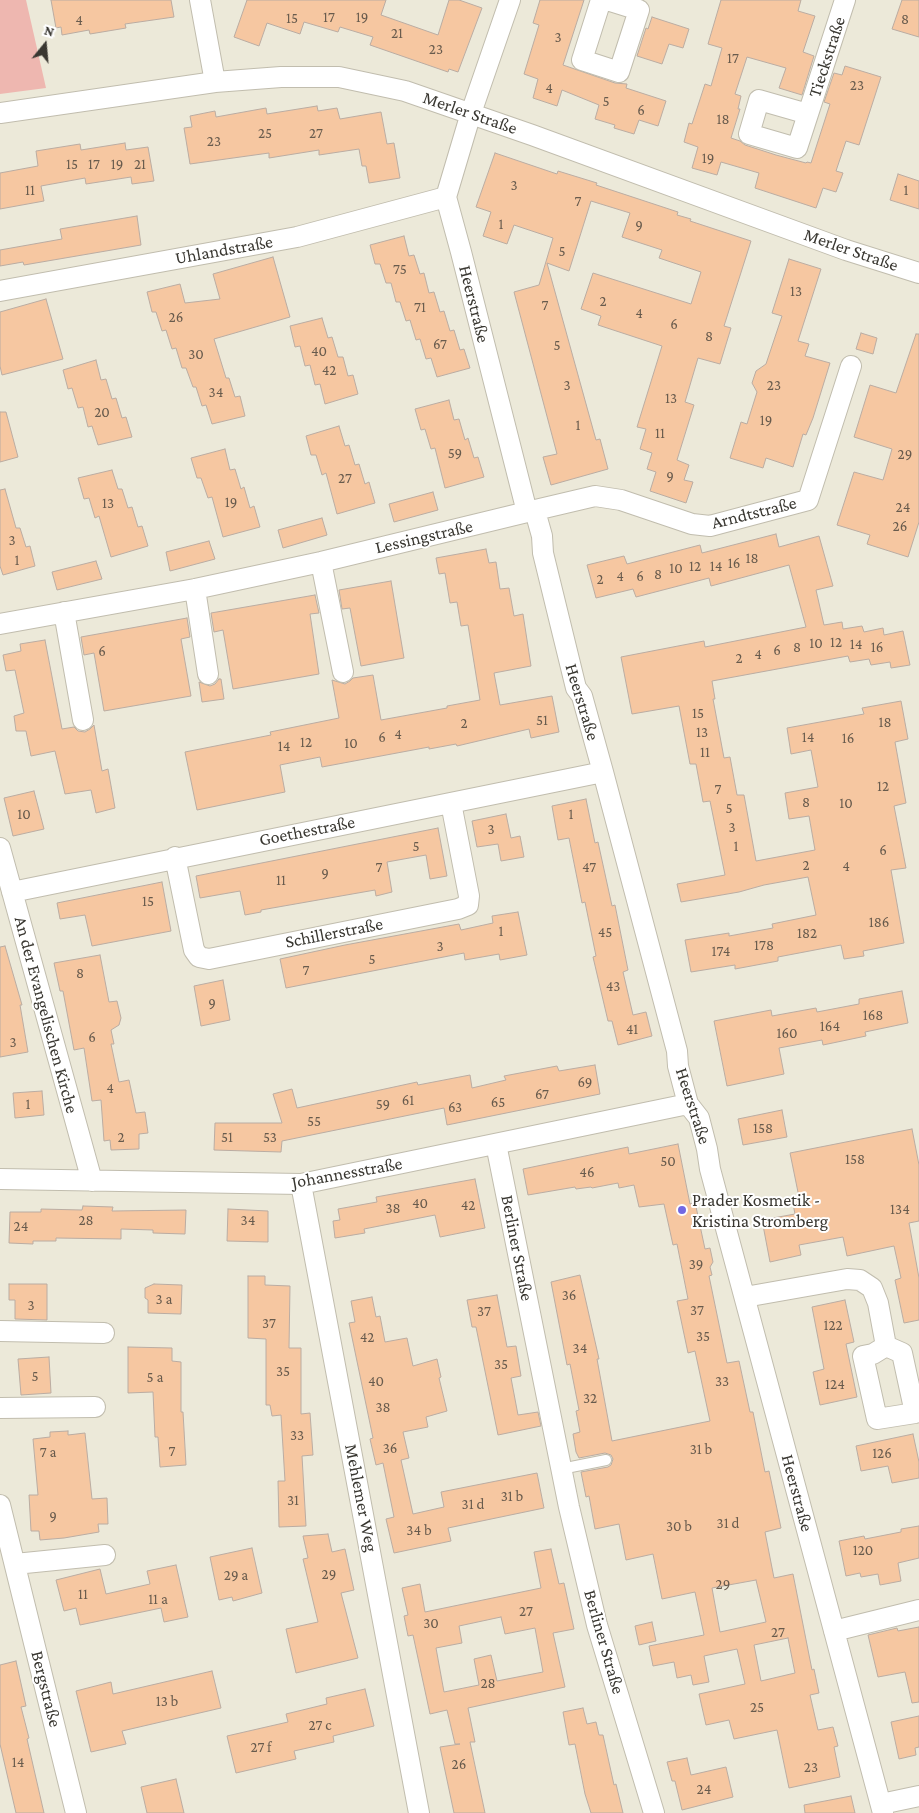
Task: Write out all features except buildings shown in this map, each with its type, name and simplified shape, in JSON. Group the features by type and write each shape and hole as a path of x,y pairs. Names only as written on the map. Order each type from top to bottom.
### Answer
{"street":[{"path":"200,0 215,82"},
{"path":"446,197 471,113 510,0"},
{"path":"601,0 582,60 619,72 639,10 607,0"},
{"name":"Tieckstraße","path":"808,114 846,0"},
{"name":"Merler Straße","path":"0,113 215,82 281,77 339,77 404,91 471,113 846,250 919,273"},
{"name":"Uhlandstraße","path":"0,291 297,237 446,197"},
{"name":"Heerstraße","path":"446,197 531,512 542,536 543,553 576,688 582,696 603,772 678,1051 678,1066 688,1104 699,1118 710,1169 882,1809 919,1796"},
{"name":"Arndtstraße","path":"531,512 595,496 622,500 692,524 710,526 808,500 851,366"},
{"name":"Lessingstraße","path":"0,624 195,589 321,562 531,512"},
{"path":"321,562 342,672"},
{"path":"195,589 208,674"},
{"path":"64,612 83,720"},
{"name":"Goethestraße","path":"12,892 603,772"},
{"name":"Schillerstraße","path":"175,858 194,950 199,957 209,959 458,909 468,906 469,896 451,802"},
{"name":"An der Evangelischen Kirche","path":"0,848 92,1181"},
{"name":"Johannesstraße","path":"0,1179 301,1184 688,1104"},
{"name":"Berliner Straße","path":"496,1144 561,1470 597,1626 654,1813"},
{"name":"Mehlemer Weg","path":"301,1184 419,1813"},
{"path":"745,1297 847,1279 860,1280 872,1288 878,1303 886,1346"},
{"path":"0,1331 104,1333"},
{"path":"0,1408 95,1407"},
{"name":"Bergstraße","path":"0,1505 76,1813"},
{"path":"15,1564 106,1555"},
{"path":"834,1631 919,1610"}],"lane":[{"path":"561,1470 606,1460"}],"shaded area":[{"path":"0,0 26,0 46,88 0,94"}],"place":[{"name":"Prader Kosmetik - Kristina Stromberg","path":"682,1210"}]}
